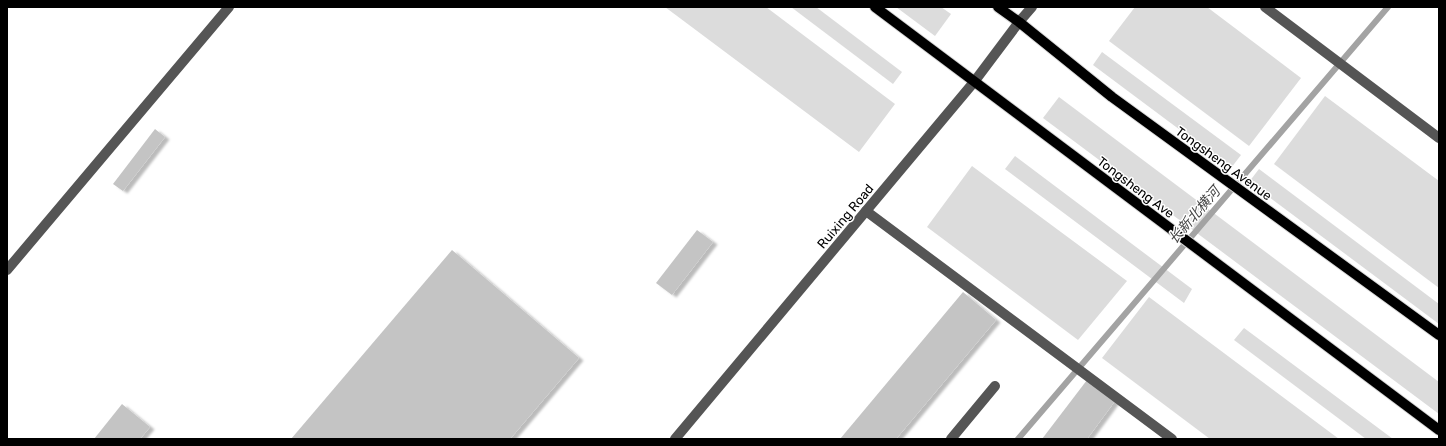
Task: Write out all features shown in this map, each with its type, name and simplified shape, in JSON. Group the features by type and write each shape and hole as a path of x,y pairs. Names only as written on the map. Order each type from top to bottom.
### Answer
{"main road":[{"name":"Tongsheng Ave","path":"875,7 1439,430"},
{"name":"Tongsheng Avenue","path":"998,7 1019,22 1112,97 1439,335"}],"street":[{"path":"7,270 229,7"},
{"name":"Ruixing Road","path":"675,439 974,82 1032,7"},
{"path":"1265,7 1439,138"},
{"path":"866,211 1172,439"},
{"path":"951,439 995,386"}],"shaded area":[{"path":"665,7 766,7 895,104 859,152"},
{"path":"791,7 816,7 902,72 893,84"},
{"path":"896,7 941,7 951,14 935,36"},
{"path":"1135,7 1207,7 1301,78 1249,146 1109,41"},
{"path":"1102,52 1241,155 1231,168 1093,65"},
{"path":"1325,96 1439,181 1439,288 1274,164"},
{"path":"1059,97 1439,382 1439,414 1043,118"},
{"path":"1015,156 1192,289 1184,303 1005,169"},
{"path":"972,166 1127,281 1078,340 927,227"},
{"path":"1259,169 1439,304 1439,324 1249,182"},
{"path":"1149,297 1339,439 1210,439 1102,358"},
{"path":"1244,328 1393,439 1366,439 1234,340"}],"building":[{"path":"155,129 165,137 123,191 113,184"},
{"path":"697,230 713,242 672,295 656,283"},
{"path":"452,250 579,358 510,439 291,439"},
{"path":"963,292 996,320 896,439 840,439"},
{"path":"1087,380 1115,401 1087,439 1042,439"},
{"path":"122,404 150,427 140,439 94,439"}],"waterway":[{"name":"长新北横河","path":"1018,439 1388,7"}]}
